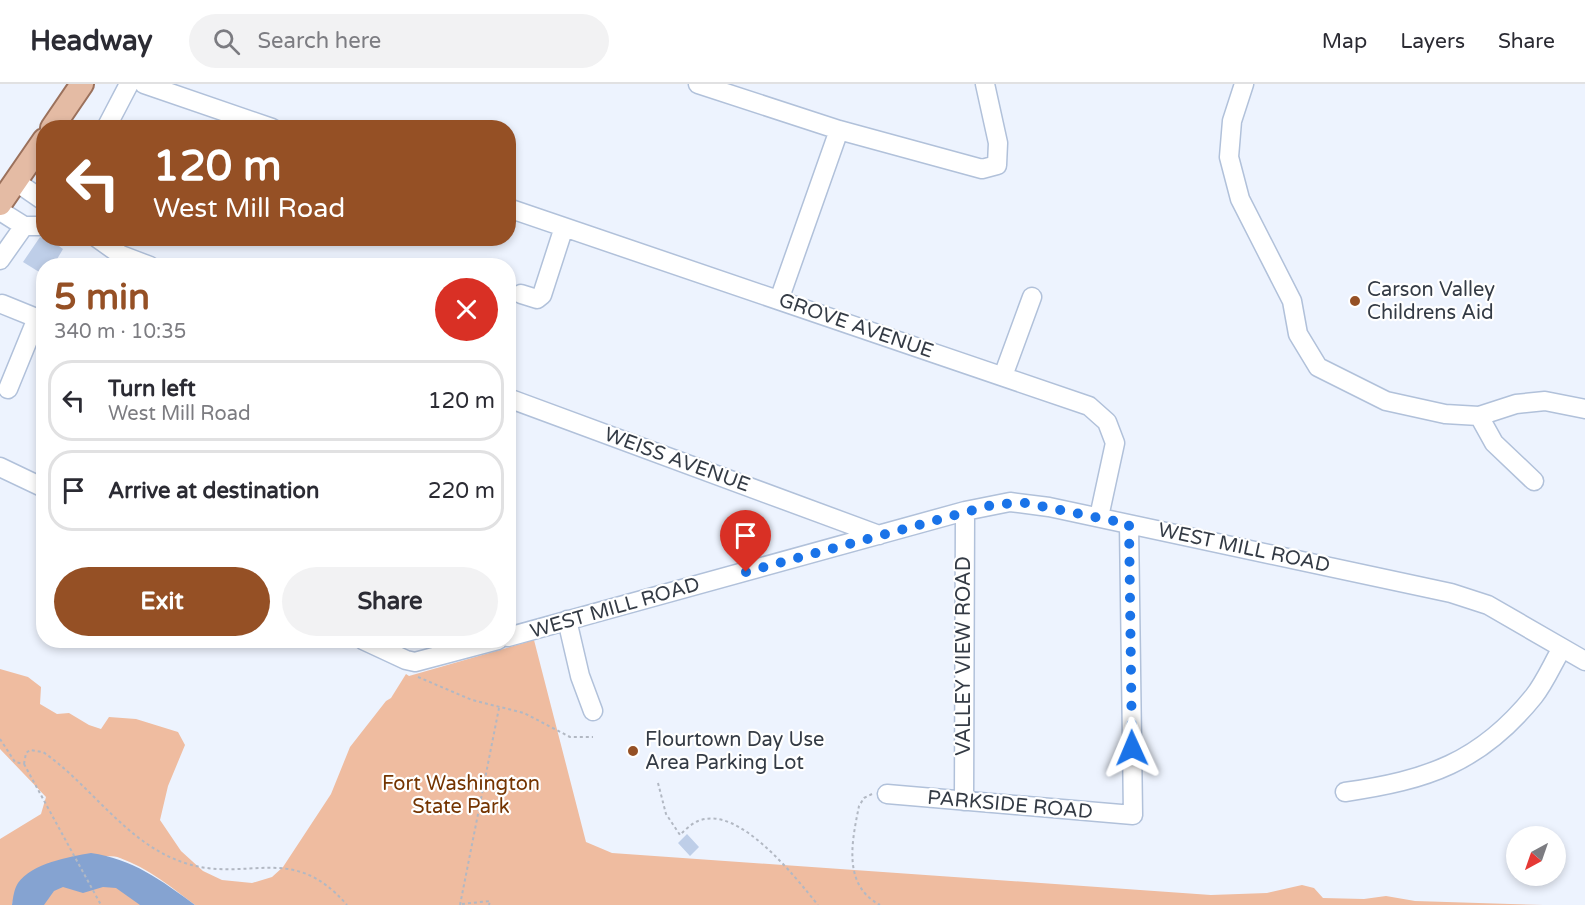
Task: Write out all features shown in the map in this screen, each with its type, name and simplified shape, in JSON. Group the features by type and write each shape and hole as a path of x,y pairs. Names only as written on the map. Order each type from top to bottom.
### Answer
{"main road":[{"path":"63,120 79,85"},
{"path":"4,196 36,158"}],"street":[{"path":"110,120 129,84"},
{"path":"144,84 249,120"},
{"path":"698,84 839,130 982,169 997,165 998,143 985,84"},
{"path":"1244,84 1232,121 1229,157 1240,199 1292,302 1298,334 1318,367 1386,401 1445,414 1479,416 1516,404 1545,401 1585,409"},
{"path":"779,300 839,130"},
{"path":"4,196 36,200"},
{"path":"4,196 24,226"},
{"name":"GROVE AVENUE","path":"516,211 1089,406 1107,422 1115,443 1099,517"},
{"path":"24,226 36,226"},
{"path":"0,260 24,226"},
{"path":"521,294 537,299 542,295 564,227"},
{"path":"106,246 117,258"},
{"path":"1003,376 1032,297"},
{"path":"1,306 34,316 35,323 8,389"},
{"name":"WEISS AVENUE","path":"516,401 879,535"},
{"path":"1479,416 1494,443 1534,481"},
{"path":"0,468 36,484"},
{"name":"WEST MILL ROAD","path":"516,635 965,511 996,504 1026,503 1470,597 1585,661"},
{"name":"VALLEY VIEW ROAD","path":"964,801 965,511"},
{"name":"PARKSIDE ROAD","path":"887,794 1132,815 1129,524"},
{"path":"567,620 580,676 593,711"},
{"path":"382,648 415,662 468,648"},
{"path":"1345,792 1398,784 1441,770 1470,754 1499,734 1535,694 1562,648"}],"path":[{"path":"417,676 472,700 529,715 570,737 592,737"},
{"path":"490,903 460,905 499,708"},
{"path":"0,739 15,762 24,764"},
{"path":"101,905 24,764 26,753 30,750 42,752 143,841 167,856 211,869 273,866 292,869 322,882 347,905"},
{"path":"658,783 666,814 683,839"},
{"path":"880,905 858,886 852,867 854,835 859,806 864,798 872,794 887,794"},
{"path":"680,835 700,820 721,819 736,824 759,842 818,905"}],"green space":[{"name":"Fort Washington State Park","path":"534,640 586,842 612,853 1211,895 1267,893 1302,885 1314,888 1323,898 1364,899 1386,896 1415,901 1543,905 195,905 159,879 130,862 117,857 97,856 70,858 44,866 23,881 12,905 0,905 0,839 41,814 46,797 0,749 0,669 28,677 41,687 40,704 57,714 69,713 101,729 109,717 136,719 178,732 185,745 168,786 160,820 181,851 203,871 222,880 252,883 272,877 283,867 331,794 350,747 386,701 391,698 406,674 409,676 506,648 516,648 516,645"},
{"path":"100,864 162,905 23,905"}],"water":[{"path":"91,853 133,865 195,905 140,905 116,888 103,887 83,893 63,887 54,891 44,905 12,905 18,883 32,870 52,862"}],"building":[{"path":"36,243 36,246 59,246 63,249 58,258 36,258 36,270 23,262"},
{"path":"687,834 699,847 690,856 678,843"}],"place":[{"name":"Carson Valley Childrens Aid","path":"1355,301"},
{"name":"Flourtown Day Use Area Parking Lot","path":"633,751"}],"route":[{"path":"746,572 965,511 1010,502 1049,507 1129,524 1132,748"}]}
